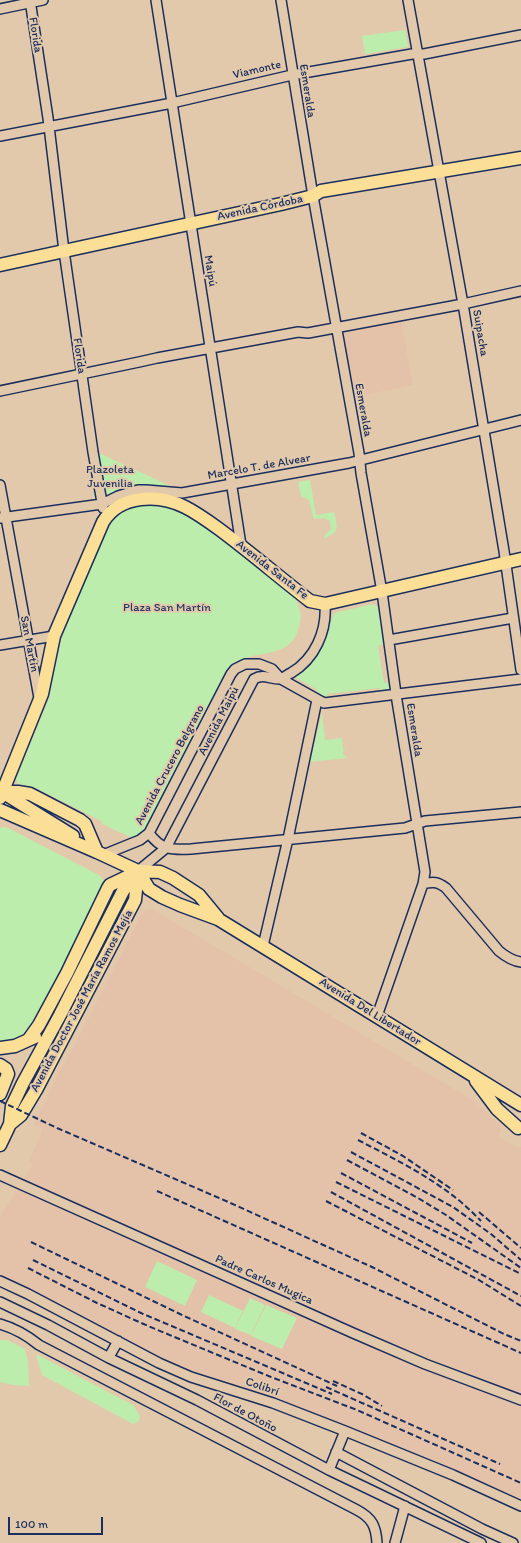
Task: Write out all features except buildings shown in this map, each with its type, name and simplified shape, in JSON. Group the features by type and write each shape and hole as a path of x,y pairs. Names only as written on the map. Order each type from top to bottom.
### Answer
{"main road":[{"name":"Avenida Córdoba","path":"0,265 313,196 321,191 521,158"},
{"name":"Avenida Santa Fe","path":"106,517 119,506 130,502 147,499 164,500 179,504 190,509 242,545 310,601 325,604 521,559"},
{"path":"100,853 85,824 80,820 30,794 18,792 1,793 40,700 54,636 106,517"},
{"name":"Avenida Del Libertador","path":"1,793 56,823 100,853"},
{"name":"Avenida Del Libertador","path":"0,810 100,853 138,872 160,872 173,878 199,895 218,919"},
{"path":"29,1038 42,1020 110,885 138,872"},
{"name":"Avenida Del Libertador","path":"138,872 149,889 162,897 218,919 378,1016 521,1106"},
{"name":"Avenida Doctor José María Ramos Mejía","path":"0,1145 10,1124 12,1106 23,1083 123,891 138,872"},
{"name":"Avenida Doctor José María Ramos Mejía","path":"10,1124 24,1112 93,983 135,900 138,872"},
{"path":"42,1020 43,1030 48,1036"},
{"path":"0,1048 15,1046 29,1038 48,1036"},
{"path":"0,1094 7,1079 4,1068"},
{"path":"473,1077 497,1109 520,1126"}],"street":[{"path":"0,8 30,1 43,0"},
{"name":"Maipú","path":"156,0 242,545"},
{"name":"Esmeralda","path":"280,0 382,592 396,695 424,872 423,884"},
{"name":"Suipacha","path":"408,0 463,304 521,670"},
{"name":"Florida","path":"30,1 49,126 64,251 82,374 102,504 106,517"},
{"name":"Viamonte","path":"0,136 172,103 292,74 418,54 521,34"},
{"path":"0,391 157,358 298,332 308,333 336,328 463,304 521,291"},
{"name":"Marcelo T. de Alvear","path":"3,518 102,504 118,496 138,490 182,493 359,461 521,420"},
{"name":"San Martín","path":"0,485 3,518 40,700"},
{"path":"281,679 295,670 312,654 325,622 325,604"},
{"path":"389,640 513,618"},
{"path":"0,645 54,636"},
{"path":"239,667 245,664 259,664 272,669 281,679 324,703 521,679"},
{"path":"239,667 249,672 254,679"},
{"name":"Avenida Crucero Belgrano","path":"100,853 140,840 149,833 231,674 235,668 239,667"},
{"name":"Avenida Maipú","path":"138,872 166,848 254,679 259,676 281,679"},
{"path":"263,946 288,840 317,700"},
{"path":"149,833 159,845 166,848 191,849 405,828 426,821 521,812"},
{"path":"378,1016 423,884 433,882 441,884 499,951 506,957 521,962"},
{"name":"Padre Carlos Mugica","path":"0,1174 353,1333 425,1364 521,1400"},
{"name":"Colibrí","path":"0,1281 28,1294 159,1363 191,1377 272,1403 345,1431 452,1475 521,1506"},
{"name":"Flor de Otoño","path":"0,1302 196,1400 329,1470 405,1506 471,1540 481,1543"},
{"path":"0,1324 31,1338 39,1345 361,1512 372,1521 376,1528 377,1543"},
{"path":"109,1357 118,1341"},
{"path":"329,1470 345,1431"},
{"path":"336,1452 482,1529 513,1543"},
{"path":"395,1543 405,1506"}],"shaded area":[{"path":"401,320 413,385 354,397 343,336 347,330"},
{"path":"152,909 474,1101 500,1125 501,1129 499,1137 517,1148 521,1147 521,1505 437,1465 438,1461 346,1429 259,1395 172,1364 120,1341 0,1280 0,1216 32,1164 29,1162 43,1129 34,1125 61,1067 63,1068 143,911"}],"green space":[{"path":"405,30 408,47 365,54 362,36"},
{"name":"Plazoleta Juvenilia","path":"88,448 179,490 105,498 95,501"},
{"path":"310,480 316,515 334,512 337,525 335,531 333,534 324,538 331,529 330,521 324,518 314,519 309,500 301,496 298,482"},
{"name":"Plaza San Martín","path":"150,500 175,508 190,516 285,587 297,603 301,617 296,635 289,644 281,649 250,657 231,667 147,831 135,838 132,838 102,824 101,821 38,789 18,784 16,779 49,698 62,634 106,529 110,522 124,509"},
{"path":"373,604 378,607 384,644 378,646 384,683 390,682 389,691 381,694 380,688 327,694 327,700 320,697 316,689 294,677 310,663 320,649 334,613"},
{"path":"322,712 325,740 342,738 343,749 346,748 343,751 343,754 347,758 310,762"},
{"path":"4,827 99,875 103,879 104,885 35,1024 19,1037 0,1042 0,828"},
{"path":"157,1261 197,1280 185,1306 145,1287"},
{"path":"209,1295 243,1311 235,1328 201,1312"},
{"path":"250,1298 265,1305 251,1335 235,1329"},
{"path":"266,1305 297,1318 282,1349 251,1336"},
{"path":"0,1340 7,1340 25,1349 28,1362 29,1386 0,1382"},
{"path":"36,1354 133,1405 140,1416 139,1421 133,1424 42,1375"}],"railway":[{"path":"0,1101 57,1128 226,1201 372,1267 504,1334 521,1341"},
{"path":"361,1133 403,1156 453,1190"},
{"path":"358,1140 433,1182 469,1209 481,1221"},
{"path":"351,1152 453,1207 491,1234 521,1260"},
{"path":"347,1160 418,1198 446,1215 521,1268"},
{"path":"341,1173 472,1243"},
{"path":"336,1182 521,1274"},
{"path":"157,1191 521,1353"},
{"path":"331,1192 521,1296"},
{"path":"326,1201 479,1280 521,1306"},
{"path":"479,1212 521,1248"},
{"path":"31,1242 180,1314 337,1386"},
{"path":"33,1260 141,1313 332,1394"},
{"path":"28,1268 97,1303 148,1326 271,1377 357,1410 521,1483"},
{"path":"333,1381 362,1394 382,1406"},
{"path":"326,1387 500,1464"}]}
